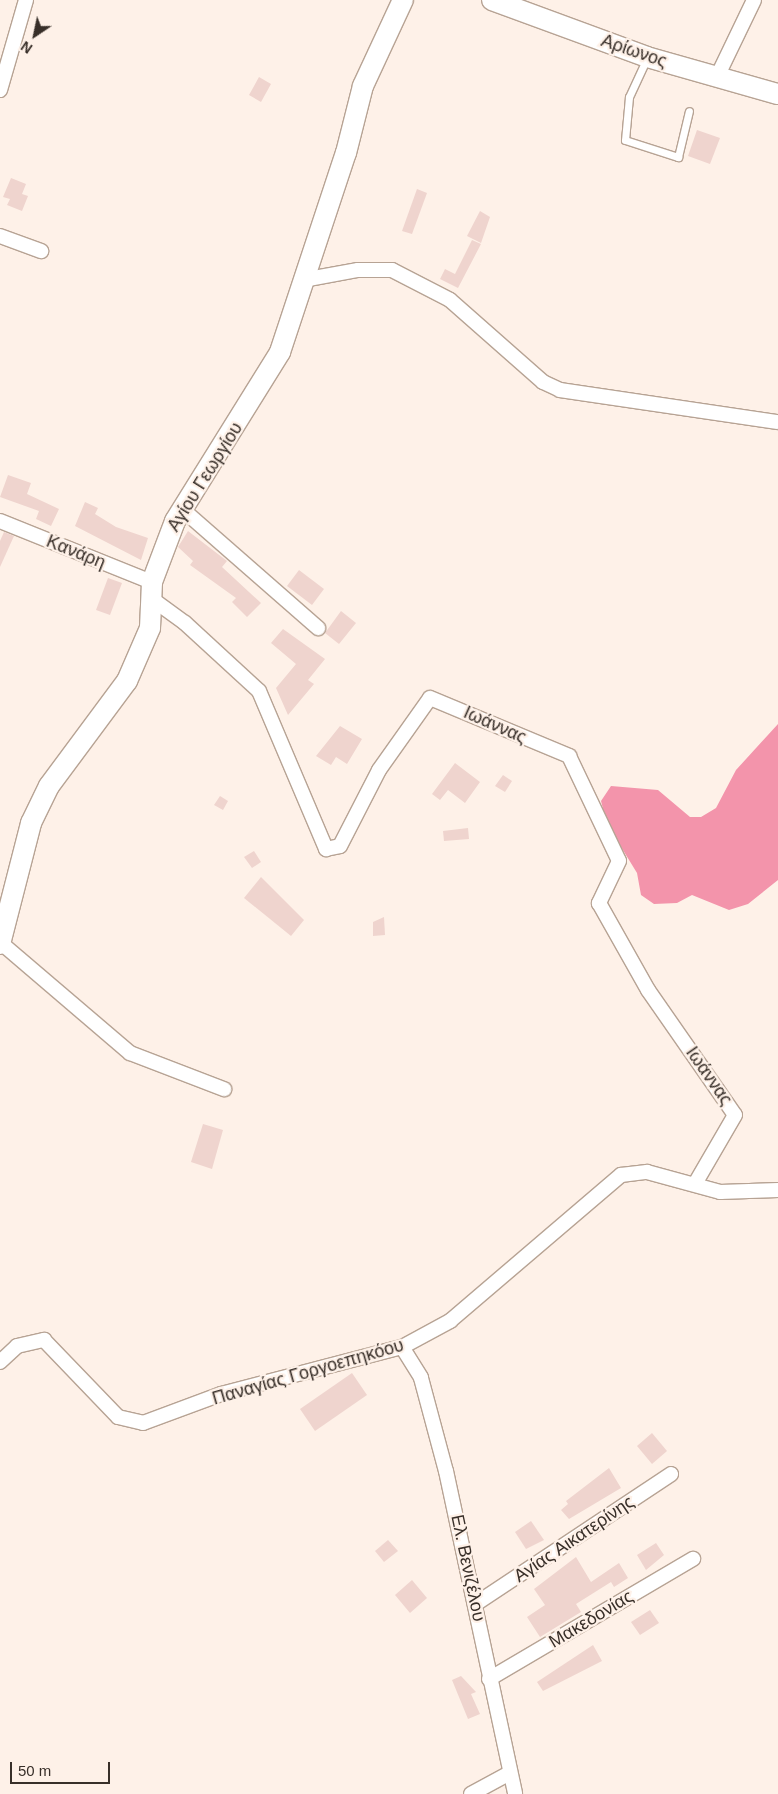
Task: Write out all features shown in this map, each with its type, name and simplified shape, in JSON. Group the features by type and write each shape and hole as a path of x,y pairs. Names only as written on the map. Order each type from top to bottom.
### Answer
{"street":[{"path":"0,90 26,0"},
{"name":"Αγίου Γεωργίου","path":"0,943 31,823 50,786 127,681 150,628 152,591 160,553 182,509 280,352 363,86 403,0"},
{"name":"Αρίωνος","path":"492,0 647,57 778,94"},
{"path":"717,77 754,0"},
{"path":"0,236 41,251"},
{"path":"303,280 358,270 392,270 450,300 543,382 560,390 778,422"},
{"path":"182,509 318,628"},
{"name":"Κανάρη","path":"0,521 152,591"},
{"name":"Ιωάννας","path":"152,591 260,691 326,849 340,846 379,770 430,698 570,756 619,861 599,903 648,990 735,1115 696,1182"},
{"path":"0,943 130,1053 224,1089"},
{"name":"Παναγίας Γοργοεπηκόου","path":"0,1362 17,1346 44,1340 118,1417 143,1423 221,1394 402,1347 450,1321 621,1175 647,1172 696,1182 720,1192 778,1190"},
{"name":"Ελ. Βενιζέλου","path":"402,1347 421,1378 477,1603 489,1679 508,1774 515,1794"},
{"name":"Αγίας Αικατερίνης","path":"477,1603 671,1474"},
{"name":"Μακεδονίας","path":"489,1679 693,1559"},
{"path":"471,1794 508,1774"}],"lane":[{"path":"647,57 629,97 625,140 678,157 689,111"}],"shaded area":[{"path":"778,724 778,880 748,904 729,910 692,895 677,903 654,904 641,895 637,873 607,824 601,801 611,786 658,790 690,817 701,817 716,808 736,770"}],"building":[{"path":"259,77 271,84 261,102 249,95"},
{"path":"697,130 720,138 710,164 688,156"},
{"path":"11,178 26,184 22,194 28,196 22,211 7,205 10,199 3,197"},
{"path":"417,189 427,193 412,234 402,231"},
{"path":"480,211 490,217 481,243 467,236"},
{"path":"472,240 481,244 458,288 440,279 445,269 455,274"},
{"path":"8,475 31,483 27,494 59,509 51,526 36,519 39,511 0,497"},
{"path":"85,502 98,508 95,514 116,527 148,538 141,560 75,526"},
{"path":"188,531 227,561 222,567 261,603 247,617 232,602 236,598 190,565 193,561 178,547"},
{"path":"4,532 14,536 0,567 0,541"},
{"path":"299,570 324,589 312,605 287,586"},
{"path":"108,578 122,583 110,615 96,610"},
{"path":"341,611 356,623 339,644 325,633"},
{"path":"283,629 325,659 308,680 314,684 288,715 276,688 296,664 271,643"},
{"path":"340,726 362,739 347,764 336,757 331,765 316,756"},
{"path":"455,763 480,782 465,803 448,790 440,800 432,794"},
{"path":"503,775 512,781 505,792 495,786"},
{"path":"220,796 228,801 223,810 214,805"},
{"path":"468,828 469,839 444,841 443,831"},
{"path":"254,851 261,862 252,868 244,857"},
{"path":"261,877 304,920 291,936 244,898"},
{"path":"384,917 385,935 373,936 373,922"},
{"path":"203,1124 223,1130 212,1169 191,1162"},
{"path":"352,1373 367,1395 315,1431 300,1409"},
{"path":"652,1433 667,1451 652,1464 637,1446"},
{"path":"609,1468 621,1488 569,1519 561,1510 568,1504 566,1501"},
{"path":"531,1521 544,1540 526,1549 515,1532"},
{"path":"388,1540 398,1551 384,1562 375,1551"},
{"path":"656,1543 664,1555 646,1570 637,1555"},
{"path":"576,1557 591,1582 619,1563 628,1578 614,1587 611,1582 576,1604 581,1612 540,1637 527,1617 545,1605 534,1589"},
{"path":"412,1580 427,1598 410,1613 395,1595"},
{"path":"650,1610 659,1623 640,1635 631,1622"},
{"path":"593,1645 602,1661 543,1691 537,1682"},
{"path":"461,1676 476,1692 471,1694 480,1714 468,1719 452,1680"}]}
